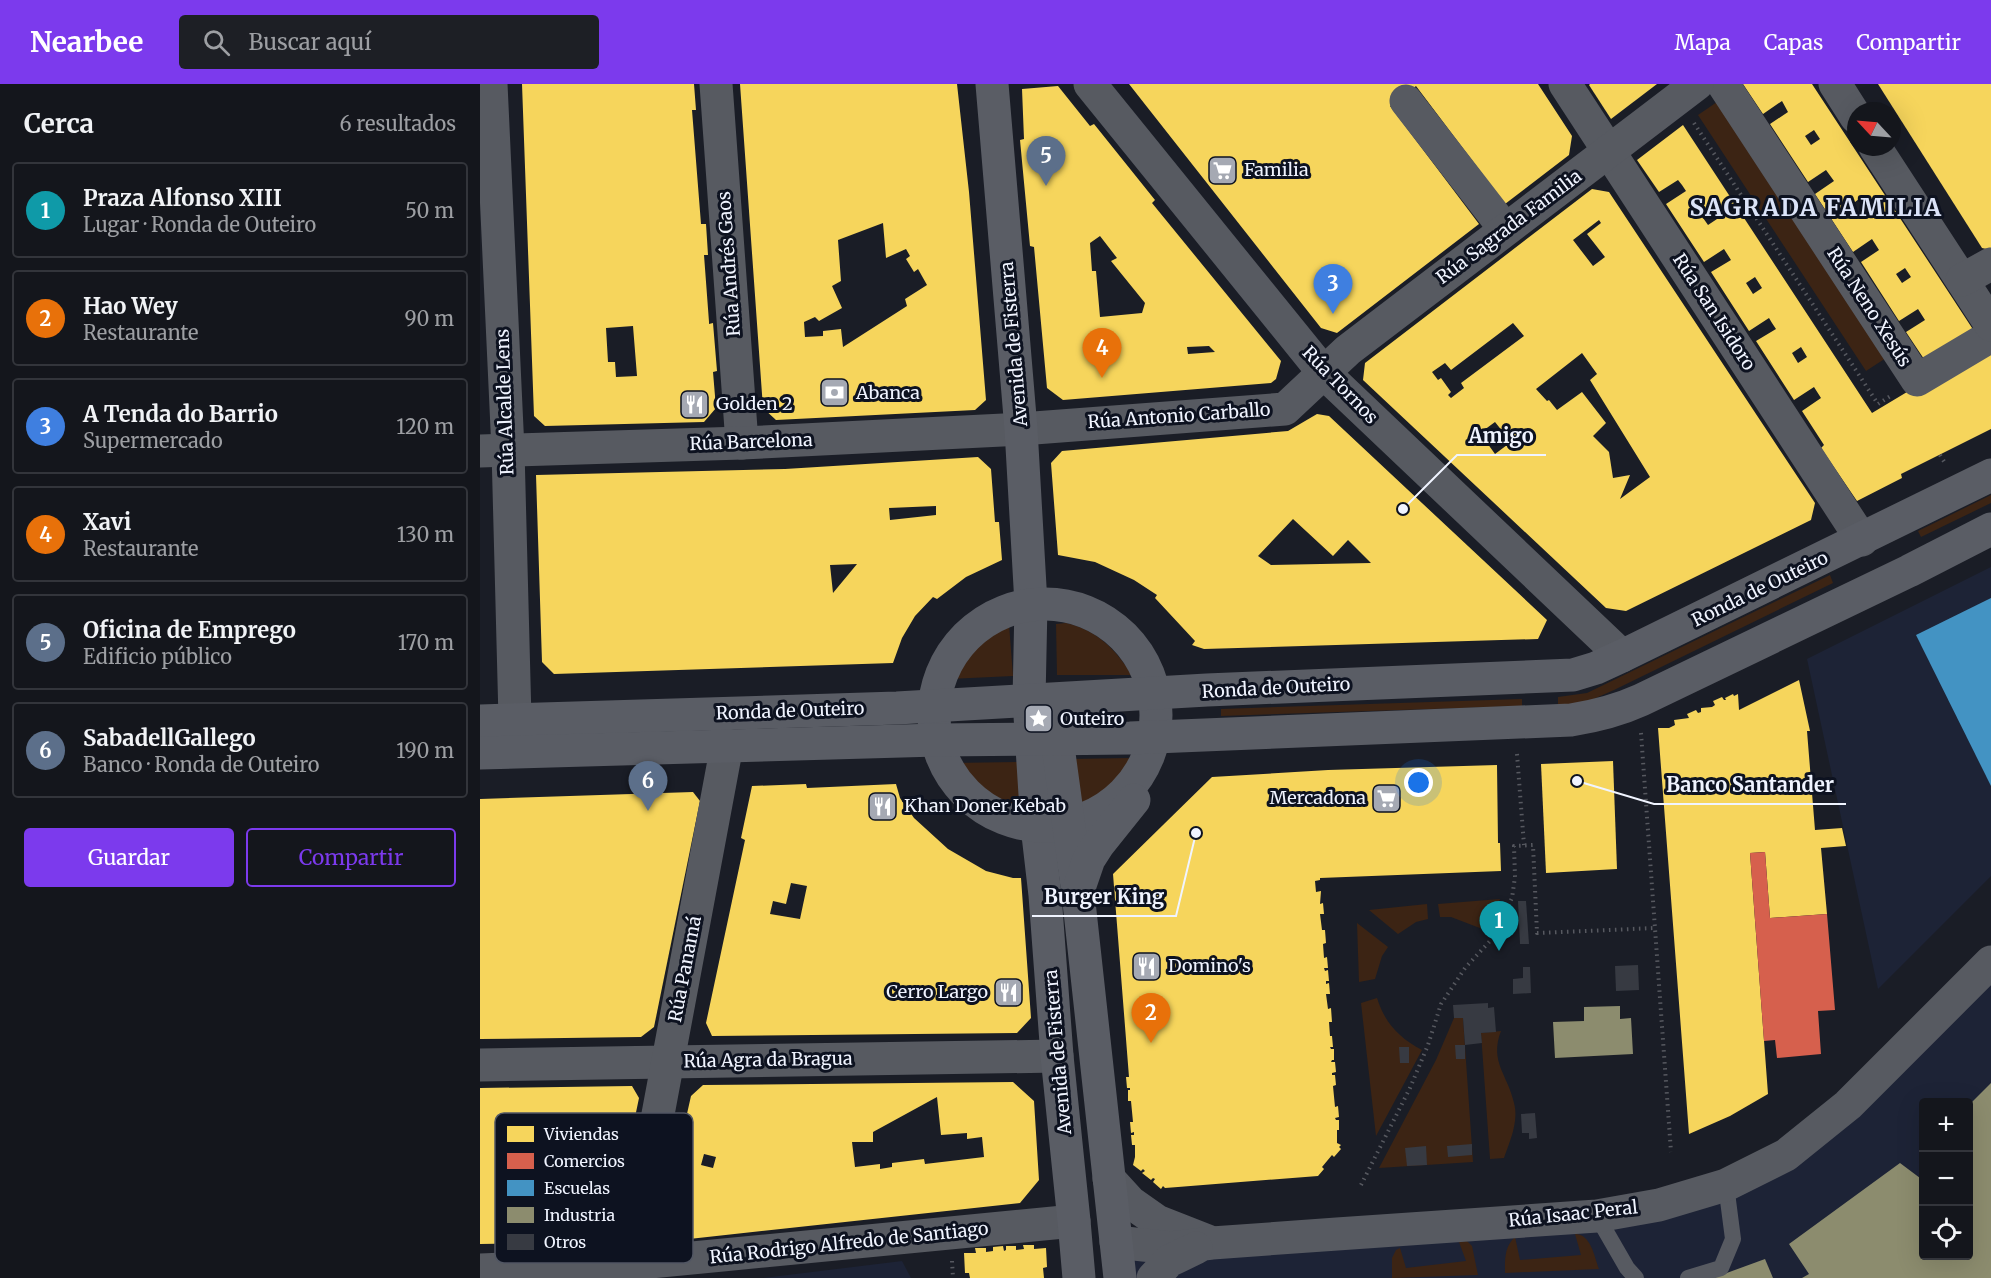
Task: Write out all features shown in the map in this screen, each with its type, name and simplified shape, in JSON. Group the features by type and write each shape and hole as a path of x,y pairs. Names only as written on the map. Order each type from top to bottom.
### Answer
{"main road":[{"name":"Avenida de Fisterra","path":"992,84 1021,429 1031,604 1053,825 1045,895 1057,1056 1078,1278"},
{"name":"Ronda de Outeiro","path":"480,721 934,706 1574,675 1622,656 1991,475"},
{"name":"Ronda de Outeiro","path":"480,753 937,740 1170,737 1473,725 1592,717 1624,707 1991,530"},
{"path":"1031,604 1066,605 1094,615 1120,632 1144,661 1151,678 1156,715 1170,737 1147,761 1124,793 1107,808 1092,816 1053,825 1010,821 991,813 966,793 946,765 937,740 934,706 938,685 948,661 963,640 983,622 1007,610 1031,604"},
{"path":"1078,892 1089,858 1170,737"},
{"name":"Avenida de Fisterra","path":"1053,825 1078,892 1120,1278"},
{"path":"1057,1056 1084,1157 1096,1221 1105,1234 1116,1242"}],"street":[{"name":"Rúa Alcalde Lens","path":"491,84 494,450 515,719"},
{"name":"Rúa Andrés Gaos","path":"716,84 742,443"},
{"name":"Rúa Tornos","path":"1090,84 1324,373 1622,656"},
{"name":"Rúa San Isidoro","path":"1565,84 1862,540"},
{"name":"Rúa Neno Xesús","path":"1723,84 1907,386"},
{"path":"1834,84 1847,104"},
{"name":"Rúa Sagrada Familia","path":"1324,373 1348,350 1688,89"},
{"path":"1407,102 1505,229"},
{"path":"1881,156 1991,325"},
{"path":"1962,280 1991,264"},
{"path":"1907,386 1991,336"},
{"name":"Rúa Antonio Carballo","path":"1021,429 1285,409 1324,373"},
{"name":"Rúa Barcelona","path":"494,450 742,443 1021,429"},
{"path":"515,719 516,734 526,752"},
{"name":"Rúa Panamá","path":"658,1113 727,745"},
{"name":"Rúa Isaac Peral","path":"1116,1242 1171,1248 1212,1243 1597,1215 1659,1204 1726,1185 1786,1155 1848,1105 1991,962"},
{"name":"Rúa Agra da Bragua","path":"480,1065 1057,1056"},
{"path":"1109,1179 1130,1202 1157,1221 1212,1243"},
{"name":"Rúa Rodrigo Alfredo de Santiago","path":"693,1258 1074,1221"},
{"name":"Rúa Isaac Peral","path":"1153,1278 1169,1261 1190,1249 1212,1243"},
{"name":"Rúa Rodrigo Alfredo de Santiago","path":"480,1270 640,1263"}],"lane":[{"path":"1688,1278 1721,1268 1733,1239 1726,1185"},
{"path":"1597,1215 1627,1268 1636,1278"}],"path":[{"path":"1688,89 1878,404 1907,386"},
{"path":"1940,455 1945,463"},
{"path":"1641,733 1671,1152"},
{"path":"1517,753 1524,845"},
{"path":"1361,1185 1410,1088 1428,1045 1440,1004 1465,968 1490,942 1512,898 1515,877 1514,846 1533,844 1537,933 1655,928"}],"shaded area":[{"path":"1717,102 1886,358 1866,371 1698,115"},
{"path":"1991,495 1991,503 1921,537 1918,531"},
{"path":"1991,567 1991,876 1878,989 1807,659"},
{"path":"1830,575 1833,583 1614,690 1589,701 1558,706 1558,697 1587,693"},
{"path":"1066,623 1087,630 1104,642 1132,675 1057,675 1056,624"},
{"path":"1009,624 1013,676 949,679 960,659 973,645 989,633"},
{"path":"1522,699 1522,706 1221,716 1221,709"},
{"path":"1132,758 1121,776 1108,790 1093,802 1074,811 1069,759"},
{"path":"1020,762 1022,814 990,800 967,781 951,763"},
{"path":"1500,899 1485,930 1451,917 1440,917 1438,904"},
{"path":"1427,904 1428,919 1416,922 1398,934 1369,910"},
{"path":"1357,923 1388,947 1382,956 1375,979 1359,982"},
{"path":"1991,962 1991,1278 1129,1278 1126,1249 1597,1216 1786,1155"},
{"path":"1377,998 1384,1015 1394,1029 1422,1050 1376,1136 1361,1003"},
{"path":"1454,1018 1463,1018 1473,1162 1379,1168 1436,1060"},
{"path":"1501,1031 1497,1051 1498,1060 1511,1093 1515,1117 1504,1158 1490,1159 1481,1033"},
{"path":"1575,1234 1585,1238 1588,1242 1599,1269 1505,1273 1507,1249 1515,1237 1520,1260 1581,1255"},
{"path":"1467,1241 1472,1246 1478,1275 1392,1278 1392,1258 1396,1250 1400,1248 1406,1268 1466,1261 1459,1242"},
{"path":"902,1261 911,1278 763,1278"}],"building: Viviendas":[{"path":"522,84 694,84 696,110 692,110 701,224 706,224 708,255 704,255 709,324 713,323 717,371 713,372 716,408 704,422 545,426 534,416","holes":["633,326 637,376 616,377 615,362 608,362 606,328"]},
{"path":"740,84 957,84 969,192 986,400 975,410 776,420 763,408","holes":["883,223 886,258 906,249 910,256 906,259 914,272 918,269 927,285 905,299 907,306 843,347 841,329 823,331 823,336 805,337 804,322 815,317 819,321 842,308 832,286 841,281 838,240"]},
{"path":"1129,84 1538,84 1572,136 1569,155 1505,204 1416,86 1390,106 1479,224 1337,333 1321,328"},
{"path":"1590,84 1657,84 1611,119"},
{"path":"1743,84 1812,84 1847,137 1847,156 1859,156 1976,334 1928,365 1906,332 1925,320 1918,309 1899,321 1861,262 1879,250 1872,239 1853,252 1815,194 1834,181 1826,170 1808,182 1770,124 1788,112 1782,101 1763,114","holes":["1814,130 1820,139 1811,145 1805,136","1859,199 1866,208 1857,214 1851,205","1905,268 1911,277 1902,283 1896,274"]},
{"path":"1878,84 1991,84 1991,250 1982,248 1901,120 1901,102 1889,102"},
{"path":"1058,86 1090,126 1094,124 1155,200 1152,203 1281,361 1276,379 1271,383 1063,400 1047,388 1034,247 1030,246 1020,140 1024,139 1022,89","holes":["1100,236 1117,258 1111,261 1145,303 1142,313 1100,317 1096,271 1092,271 1090,243","1209,346 1215,352 1188,354 1187,347"]},
{"path":"1683,125 1872,413 1991,343 1991,429 1901,474 1902,478 1857,501 1821,448 1824,445 1802,411 1821,398 1814,387 1794,400 1756,341 1776,329 1769,318 1749,331 1711,272 1731,260 1724,249 1704,262 1666,204 1686,191 1678,180 1659,192 1637,160","holes":["1710,209 1717,219 1708,225 1701,215","1755,277 1762,288 1753,294 1746,283","1801,347 1807,357 1798,363 1792,353"]},
{"path":"1592,189 1609,192 1815,503 1811,520 1626,611 1606,608 1363,380 1365,363","holes":["1599,220 1601,223 1587,234 1605,257 1593,266 1573,240","1513,323 1524,336 1461,383 1464,388 1451,398 1448,395 1451,392 1441,378 1438,380 1432,372 1445,363 1451,370","1582,353 1597,374 1590,380 1650,477 1620,499 1630,475 1613,478 1609,452 1593,436 1606,423 1582,392 1557,410 1536,389","1495,422 1511,442 1495,454 1480,433"]},
{"path":"1317,414 1329,416 1547,620 1538,639 1204,649 1192,645 1195,641 1155,598 1157,595 1134,580 1095,562 1058,555 1051,463 1062,451 1288,431","holes":["1293,519 1333,556 1348,540 1371,563 1271,565 1258,556"]},
{"path":"978,457 991,469 995,522 999,522 1002,560 966,577 937,599 933,597 915,616 902,638 893,663 554,674 542,662 536,475 785,469","holes":["936,506 936,515 890,520 889,508","857,564 833,593 830,565"]},
{"path":"1799,680 1810,731 1807,731 1815,830 1842,828 1846,846 1821,848 1827,914 1770,918 1765,852 1750,853 1768,1094 1730,1116 1689,1134 1658,728 1669,728 1675,725 1674,720 1689,718 1687,714 1696,710 1698,713 1701,712 1701,708 1715,705 1713,701 1722,697 1726,700 1725,698 1733,694 1734,696 1738,694 1739,710"},
{"path":"1613,761 1617,869 1546,873 1541,764"},
{"path":"1497,765 1498,843 1500,843 1501,871 1320,878 1315,881 1316,892 1321,891 1320,904 1323,903 1324,914 1320,914 1322,930 1325,930 1324,958 1327,957 1328,968 1324,968 1325,971 1328,970 1329,981 1326,981 1326,984 1329,983 1330,994 1326,994 1328,1009 1331,1008 1332,1022 1329,1022 1333,1047 1330,1047 1334,1049 1334,1060 1331,1062 1335,1062 1336,1072 1332,1075 1335,1075 1336,1085 1333,1086 1335,1107 1338,1106 1339,1117 1335,1118 1339,1120 1337,1143 1341,1145 1339,1147 1341,1149 1334,1157 1332,1155 1318,1176 1165,1188 1163,1186 1161,1189 1153,1182 1155,1179 1151,1180 1142,1173 1145,1171 1143,1169 1141,1171 1133,1165 1135,1145 1132,1145 1131,1135 1134,1135 1134,1132 1131,1133 1130,1122 1133,1122 1131,1101 1128,1101 1130,1088 1127,1088 1126,1077 1129,1077 1113,874 1212,777 1328,770"},
{"path":"806,784 807,788 896,784 900,798 914,818 948,849 986,871 1021,878 1031,1018 1017,1033 712,1036 706,1023 745,840 741,838 752,786","holes":["791,883 807,886 800,919 770,914 773,901 786,904"]},
{"path":"693,792 700,801 654,1027 641,1037 480,1039 480,799"},
{"path":"1013,1082 1034,1101 1039,1180 1020,1203 693,1239 693,1113 687,1113 691,1096 703,1085","holes":["937,1097 941,1135 967,1133 967,1139 982,1137 984,1157 925,1164 924,1159 892,1163 892,1167 880,1169 880,1164 855,1167 852,1142 873,1142 873,1132","704,1154 716,1157 713,1168 701,1165"]},
{"path":"632,1086 639,1098 636,1113 495,1113 495,1244 480,1244 480,1088"},
{"path":"1023,1245 1034,1245 1034,1249 1046,1248 1047,1267 1043,1268 1044,1278 970,1278 969,1273 965,1273 964,1253 976,1253 975,1248 986,1248 986,1252 993,1251 993,1247 1003,1246 1004,1251 1006,1246 1016,1246 1016,1250 1024,1249"}],"building: Comercios":[{"path":"1765,852 1770,918 1827,914 1835,1010 1818,1011 1821,1054 1777,1058 1775,1040 1764,1041 1750,853"}],"building: Escuelas":[{"path":"1991,598 1991,786 1916,635"}],"building: Industria":[{"path":"1620,1006 1620,1019 1631,1018 1633,1054 1555,1058 1553,1022 1584,1021 1584,1007"},
{"path":"1991,1083 1991,1278 1802,1278 1809,1274 1789,1244 1900,1163 1919,1177 1919,1260 1973,1260 1973,1101"},
{"path":"1765,1259 1773,1278 1713,1278"}],"building: Otros":[{"path":"1518,901 1526,901 1529,944 1520,944"},
{"path":"1638,965 1639,990 1616,991 1615,966"},
{"path":"1523,967 1530,967 1531,993 1513,994 1513,979 1523,978"},
{"path":"1488,1003 1488,1008 1494,1007 1496,1032 1481,1033 1482,1043 1465,1045 1463,1018 1454,1018 1453,1005"},
{"path":"1455,1045 1465,1045 1465,1059 1456,1059"},
{"path":"1399,1047 1409,1047 1409,1063 1400,1063"},
{"path":"1535,1113 1537,1138 1529,1139 1529,1133 1522,1133 1521,1114"},
{"path":"1472,1144 1472,1155 1448,1157 1447,1146"},
{"path":"1426,1146 1427,1165 1407,1166 1405,1148"}],"place":[{"name":"Familia","path":"1223,170"},
{"name":"Oficina de Emprego","path":"1046,186"},
{"name":"A Tenda do Barrio","path":"1333,314"},
{"name":"Xavi","path":"1102,378"},
{"name":"Abanca","path":"835,393"},
{"name":"Golden 2","path":"695,404"},
{"name":"Amigo","path":"1403,509"},
{"name":"Outeiro","path":"1039,719"},
{"name":"Banco Santander","path":"1577,781"},
{"name":"Mercadona","path":"1387,798"},
{"name":"Khan Doner Kebab","path":"883,806"},
{"name":"SabadellGallego","path":"648,811"},
{"name":"Burger King","path":"1196,833"},
{"name":"Praza Alfonso XIII","path":"1499,951"},
{"name":"Domino's","path":"1147,966"},
{"name":"Cerro Largo","path":"1009,992"},
{"name":"Hao Wey","path":"1151,1043"}],"district":[{"name":"SAGRADA FAMILIA","path":"1816,208"}]}
